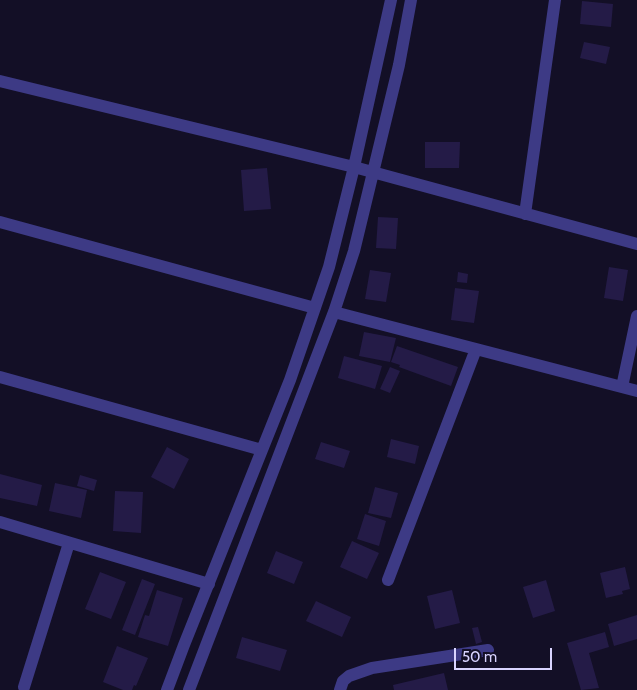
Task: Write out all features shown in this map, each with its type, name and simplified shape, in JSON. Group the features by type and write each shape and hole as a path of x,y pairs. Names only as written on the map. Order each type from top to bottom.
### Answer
{"street":[{"path":"168,690 290,380 329,267 354,167 391,0"},
{"path":"188,690 334,312 354,251 399,65 411,0"},
{"path":"525,214 555,0"},
{"path":"387,24 406,30"},
{"path":"0,81 354,167 637,244"},
{"path":"0,222 315,308"},
{"path":"334,312 637,391"},
{"path":"622,387 637,316"},
{"path":"388,580 476,348"},
{"path":"0,377 262,450"},
{"path":"290,380 306,386"},
{"path":"0,522 209,584"},
{"path":"24,687 69,543"},
{"path":"197,613 215,621"},
{"path":"340,690 343,681 349,676 372,668 488,650"}],"building":[{"path":"582,1 613,4 611,27 580,24"},
{"path":"584,42 610,47 606,64 580,58"},
{"path":"425,142 460,142 459,168 425,168"},
{"path":"267,168 271,209 244,211 241,170"},
{"path":"378,217 398,218 396,249 376,248"},
{"path":"609,267 628,270 623,301 604,298"},
{"path":"370,270 391,273 386,302 365,299"},
{"path":"458,272 468,274 467,283 457,282"},
{"path":"455,288 479,291 474,323 451,320"},
{"path":"364,332 396,338 390,362 359,356"},
{"path":"397,346 458,367 451,386 399,367 400,365 391,362"},
{"path":"344,356 382,366 375,389 338,378"},
{"path":"390,367 400,371 390,393 380,389"},
{"path":"391,439 419,446 415,464 387,457"},
{"path":"321,442 350,451 344,468 315,459"},
{"path":"167,447 189,459 174,489 151,477"},
{"path":"0,474 42,485 37,506 0,498"},
{"path":"80,475 97,480 94,491 77,486"},
{"path":"55,483 87,490 81,518 49,511"},
{"path":"375,487 398,493 391,518 368,513"},
{"path":"115,491 143,492 141,533 113,531"},
{"path":"365,514 386,521 379,546 357,539"},
{"path":"352,541 379,553 367,579 340,567"},
{"path":"276,551 303,562 294,584 267,573"},
{"path":"625,567 630,589 622,591 623,594 606,598 600,573"},
{"path":"100,572 126,582 111,619 85,609"},
{"path":"142,579 155,584 135,635 122,630"},
{"path":"546,580 555,611 533,618 523,587"},
{"path":"157,590 183,598 168,646 138,637 145,615 149,616"},
{"path":"452,590 460,623 435,629 427,596"},
{"path":"316,601 351,617 342,637 306,621"},
{"path":"637,615 637,639 614,646 608,624"},
{"path":"478,627 482,642 476,644 472,628"},
{"path":"605,632 609,647 589,653 599,688 581,690 567,643"},
{"path":"242,637 287,650 280,671 236,658"},
{"path":"117,646 148,658 136,686 134,685 132,690 123,690 103,682"},
{"path":"444,673 448,690 394,690 393,685"}]}
